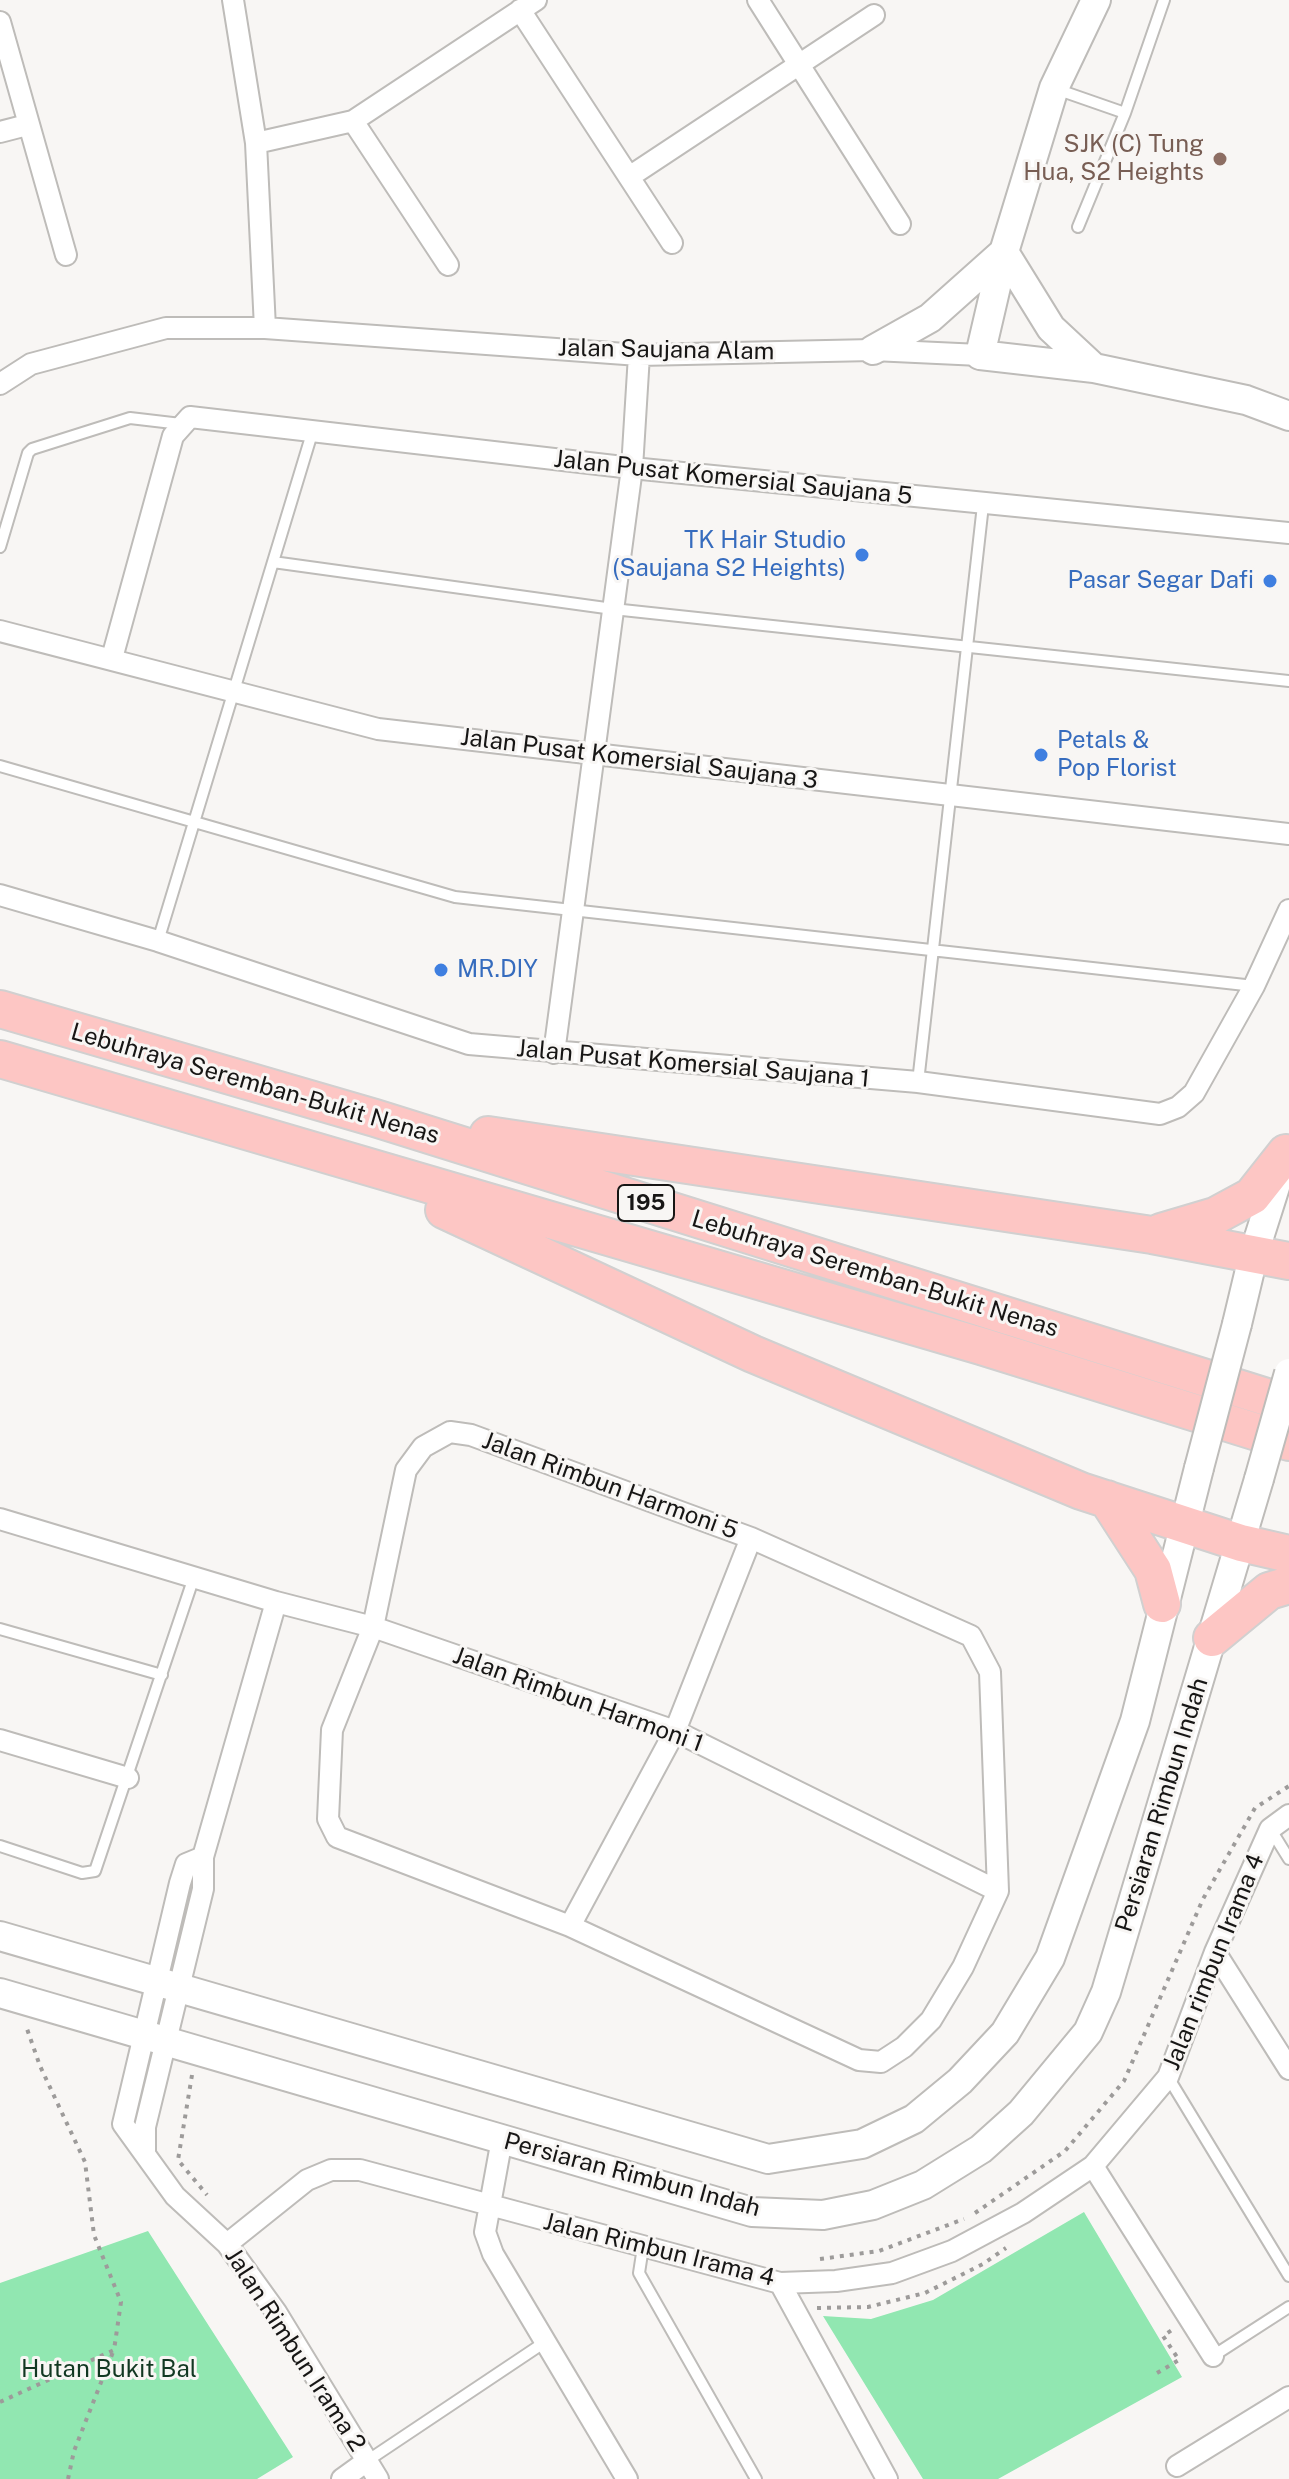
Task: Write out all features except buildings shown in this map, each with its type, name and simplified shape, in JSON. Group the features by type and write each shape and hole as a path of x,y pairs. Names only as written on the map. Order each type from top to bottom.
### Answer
{"highway":[{"name":"Lebuhraya Seremban-Bukit Nenas","path":"0,1009 375,1118 1289,1404"},
{"name":"Lebuhraya Seremban-Bukit Nenas","path":"0,1059 981,1346 1289,1442"},
{"path":"375,1118 1152,1235 1289,1261"},
{"path":"1152,1235 1215,1216 1252,1196 1287,1147"},
{"path":"338,1160 753,1354 1107,1499 1241,1543 1289,1554"},
{"path":"1107,1499 1153,1570 1162,1604"},
{"path":"1212,1638 1269,1591 1289,1585"}],"street":[{"path":"233,0 256,143 265,328"},
{"path":"758,0 900,224"},
{"path":"980,355 1004,252 1054,88 1096,0"},
{"path":"256,143 353,121 528,5 629,177 672,243"},
{"path":"629,177 874,15"},
{"path":"0,22 66,255"},
{"path":"353,121 448,265"},
{"path":"0,132 27,125"},
{"path":"873,350 930,318 1004,252"},
{"path":"1004,252 1051,328 1094,368"},
{"name":"Jalan Saujana Alam","path":"0,384 31,364 166,328 265,328 639,355 873,350 980,355 1094,368 1246,400 1289,416"},
{"path":"554,1053 632,468 639,355"},
{"name":"Jalan Pusat Komersial Saujana 5","path":"181,424 190,417 632,468 1289,533"},
{"path":"112,658 173,436 181,424"},
{"name":"Jalan Pusat Komersial Saujana 3","path":"0,631 378,729 1289,834"},
{"name":"Jalan Pusat Komersial Saujana 1","path":"0,895 158,941 469,1044 918,1082 1160,1114 1178,1107 1194,1093 1254,986 1289,910"},
{"name":"Persiaran Rimbun Indah","path":"0,1936 768,2159 862,2144 914,2119 960,2081 1005,2033 1033,1991 1050,1958 1135,1721 1162,1604 1254,1253 1287,1147"},
{"name":"Persiaran Rimbun Indah","path":"8,1995 752,2212 823,2215 873,2205 923,2185 981,2149 1031,2103 1088,2032 1106,1992 1289,1373"},
{"name":"Jalan Rimbun Harmoni 5","path":"450,1432 471,1435 751,1538 971,1636 990,1672 998,1891 963,1967 931,2020 904,2047 881,2062 859,2060 570,1926 337,1837 328,1819 332,1730 373,1627 406,1470 423,1447 450,1432"},
{"name":"Jalan Rimbun Harmoni 1","path":"0,1519 276,1602 373,1627 675,1731 998,1891"},
{"path":"570,1926 675,1731 751,1538"},
{"name":"Jalan Rimbun Irama 2","path":"276,1602 203,1857 186,1864 157,2037 145,2127 145,2154 175,2196 227,2244 276,2312 372,2470"},
{"path":"0,1740 128,1778"},
{"name":"Jalan Rimbun Irama 4","path":"1270,1829 1289,1815"},
{"name":"Jalan rimbun Irama 4","path":"1093,2166 1168,2077 1215,1952 1270,1829"},
{"path":"1215,1952 1289,2069"},
{"path":"502,2139 485,2232 493,2254 627,2479"},
{"path":"1093,2166 1213,2356"},
{"name":"Jalan Rimbun Irama 4","path":"227,2244 307,2180 331,2170 360,2170 780,2283 836,2281 892,2273 937,2256 1010,2220 1093,2166"},
{"path":"780,2283 887,2479"},
{"path":"1181,2473 1289,2397"},
{"path":"342,2479 372,2470"}],"lane":[{"path":"1078,227 1125,113 1164,0"},
{"path":"1054,88 1125,113"},
{"path":"0,547 28,453 32,449 130,418 181,424"},
{"path":"158,941 313,430"},
{"path":"918,1082 983,505"},
{"path":"273,562 613,609 1289,681"},
{"path":"0,766 455,897 1254,986"},
{"path":"0,1846 82,1873 95,1871 194,1577"},
{"path":"0,1629 162,1675"},
{"path":"1270,1829 1289,1859"},
{"path":"1168,2077 1289,2276"},
{"path":"643,2247 639,2273 756,2479"},
{"path":"1213,2356 1289,2307"},
{"path":"372,2470 545,2342"}],"path":[{"path":"8,1995 85,2162 94,2235 121,2302 114,2350 74,2451 68,2479"},
{"path":"820,2322 812,2309 868,2307 925,2293 983,2264 1017,2241"},
{"path":"1157,2373 1179,2360 1163,2336 1174,2329 1166,2316"},
{"path":"0,2402 114,2350"}],"green space":[{"path":"1084,2212 1182,2377 998,2479 923,2479 823,2316 871,2319 933,2300"},
{"name":"Hutan Bukit Bal","path":"148,2231 293,2457 257,2479 0,2479 0,2283"}],"place":[{"name":"SJK (C) Tung Hua, S2 Heights","path":"1220,159"},
{"name":"TK Hair Studio (Saujana S2 Heights)","path":"862,555"},
{"name":"Pasar Segar Dafi","path":"1270,581"},
{"name":"Petals & Pop Florist","path":"1041,755"},
{"name":"MR.DIY","path":"441,970"}]}
